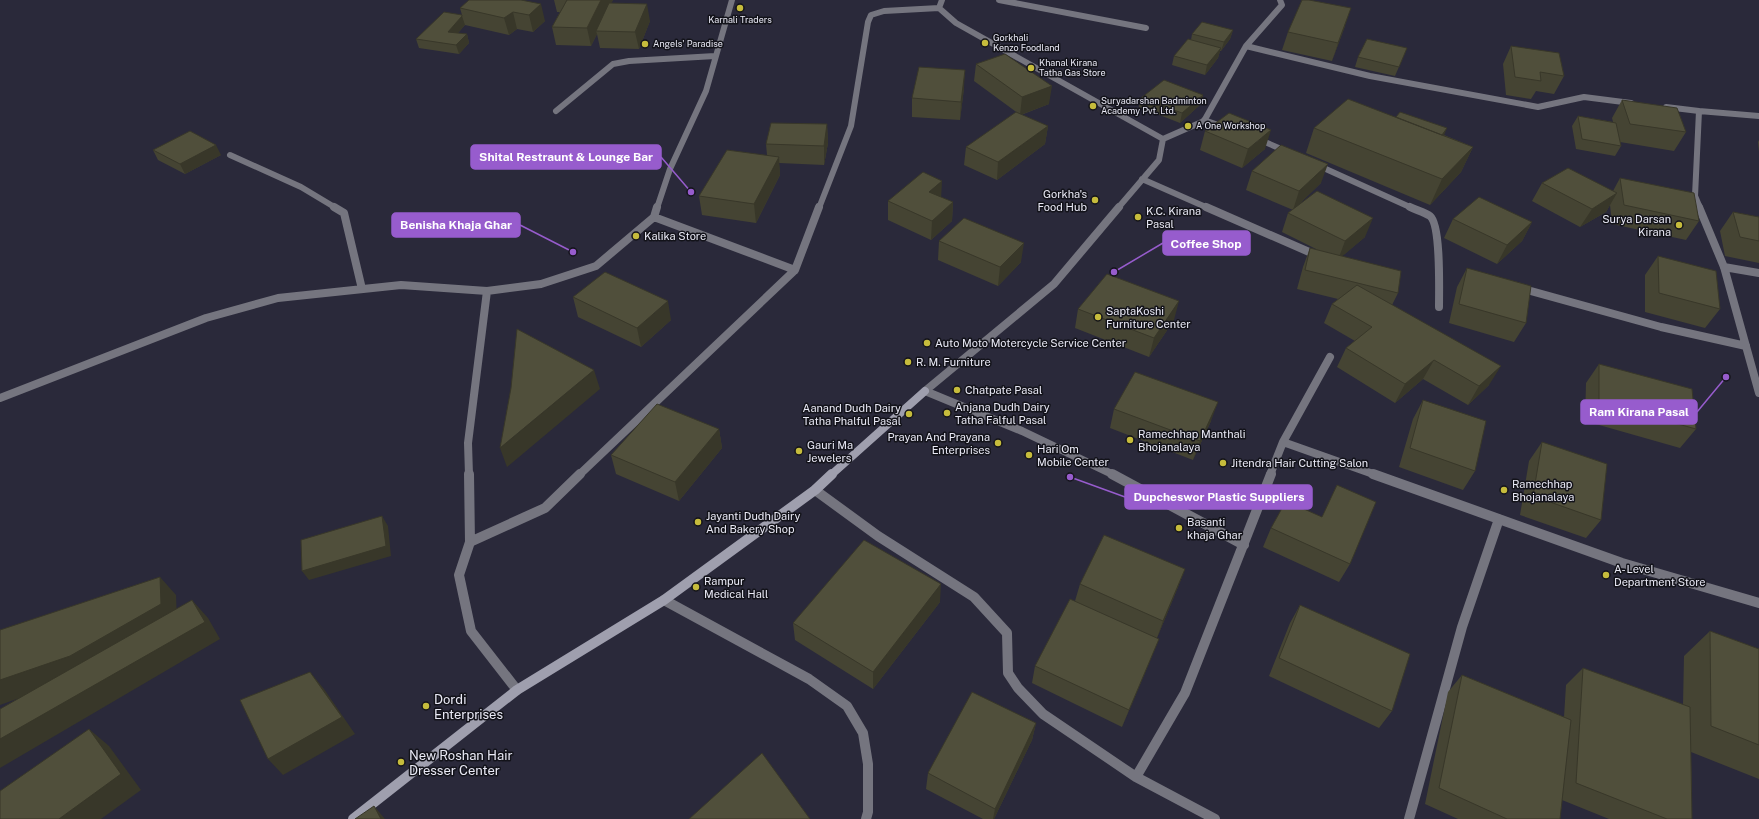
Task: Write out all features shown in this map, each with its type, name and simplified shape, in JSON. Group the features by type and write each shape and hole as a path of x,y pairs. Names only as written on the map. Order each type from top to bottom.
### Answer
{"street":[{"path":"0,398 206,318 278,298 401,285 487,291 541,284 596,266 654,217 670,169 706,91 732,0"},
{"path":"940,8 942,0"},
{"path":"999,0 1146,28"},
{"path":"1163,139 1204,120 1246,46 1282,5 1280,0"},
{"path":"470,542 545,508 795,270 851,126 868,22 871,15 884,11 940,8 956,22 1163,139"},
{"path":"1246,46 1370,76 1538,108 1584,97 1638,104"},
{"path":"556,111 613,64 629,61 715,56"},
{"path":"1661,106 1759,116"},
{"path":"1699,111 1695,196 1724,267 1759,393"},
{"path":"1204,120 1233,130"},
{"path":"1254,138 1296,156"},
{"path":"353,819 517,690 664,600 816,490 925,391 1054,284 1159,160 1163,139"},
{"path":"230,155 301,187 344,213 362,289"},
{"path":"1310,162 1430,216 1435,223 1438,247 1439,307"},
{"path":"1142,179 1316,255"},
{"path":"654,217 795,270"},
{"path":"1724,267 1759,273"},
{"path":"1513,286 1661,328 1746,346"},
{"path":"487,291 468,443 470,542 459,576 471,631 517,690"},
{"path":"1136,777 1185,693 1244,546 1283,442 1330,357"},
{"path":"925,391 1022,431 1126,481 1244,546"},
{"path":"1283,442 1622,563 1759,603"},
{"path":"816,490 878,536 974,597 1006,633 1008,673 1018,688 1043,714 1136,777 1215,819"},
{"path":"1409,819 1462,627 1499,519"},
{"path":"664,600 809,679 847,706 863,733 868,764 866,819"}],"building":[{"path":"469,0 521,0 541,4 529,15 513,12 504,18 460,8"},
{"path":"567,0 601,0 587,28 552,27"},
{"path":"1302,0 1351,8 1338,43 1288,32"},
{"path":"609,3 647,4 635,32 596,31"},
{"path":"444,12 462,15 448,32 467,34 456,45 416,39"},
{"path":"1202,22 1233,30 1224,42 1192,34"},
{"path":"1188,39 1221,48 1207,65 1174,56"},
{"path":"1367,39 1407,48 1399,67 1358,57"},
{"path":"1511,46 1559,53 1564,76 1540,72 1541,81 1515,77"},
{"path":"1005,54 1052,86 1022,97 976,64"},
{"path":"919,67 965,70 961,102 912,98"},
{"path":"1164,80 1203,95 1182,113 1141,98"},
{"path":"1348,99 1473,147 1442,179 1314,128"},
{"path":"1622,100 1677,108 1686,132 1630,124"},
{"path":"1016,112 1048,126 998,162 966,147"},
{"path":"1400,112 1447,128 1442,135 1396,117"},
{"path":"1229,113 1271,130 1248,149 1205,131"},
{"path":"1578,116 1616,123 1621,146 1582,139"},
{"path":"771,123 827,124 824,146 766,144"},
{"path":"190,131 216,145 180,164 153,150"},
{"path":"1281,145 1328,164 1299,191 1252,171"},
{"path":"727,150 779,157 754,204 699,196"},
{"path":"1568,168 1617,193 1592,209 1542,183"},
{"path":"923,172 942,181 929,192 953,202 932,221 888,201"},
{"path":"1620,178 1694,193 1699,221 1624,205"},
{"path":"1317,191 1373,218 1345,241 1288,213"},
{"path":"1479,197 1532,222 1507,245 1453,219"},
{"path":"1733,212 1759,217 1759,241 1740,237"},
{"path":"964,218 1024,243 1000,267 939,241"},
{"path":"1310,248 1401,271 1398,293 1305,270"},
{"path":"1658,256 1716,271 1720,309 1659,293"},
{"path":"1467,268 1531,286 1526,323 1459,304"},
{"path":"605,272 668,301 637,328 573,297"},
{"path":"1107,274 1179,301 1154,338 1078,309"},
{"path":"1357,285 1501,366 1479,386 1434,360 1405,384 1346,348 1372,327 1332,304"},
{"path":"517,329 594,370 500,448 511,388"},
{"path":"1599,364 1692,389 1696,429 1599,402"},
{"path":"1135,372 1218,402 1200,441 1114,409"},
{"path":"1423,400 1486,421 1475,471 1410,448"},
{"path":"657,404 719,429 675,482 611,455"},
{"path":"1542,442 1607,464 1601,520 1533,496"},
{"path":"1337,485 1376,502 1350,564 1271,528 1286,501 1322,517"},
{"path":"382,516 386,546 302,571 301,540"},
{"path":"1104,535 1185,569 1163,621 1080,584"},
{"path":"864,540 941,584 873,672 793,623"},
{"path":"160,577 161,604 70,656 0,680 0,630"},
{"path":"1070,599 1159,639 1129,710 1035,666"},
{"path":"192,600 205,622 0,739 0,709"},
{"path":"1300,605 1410,654 1392,711 1279,658"},
{"path":"1710,631 1759,649 1759,745 1711,726"},
{"path":"1583,668 1690,707 1692,819 1667,819 1576,783"},
{"path":"310,672 342,717 268,759 240,700"},
{"path":"1462,675 1571,720 1560,819 1507,819 1439,788"},
{"path":"972,692 1036,723 995,809 928,773"},
{"path":"89,729 121,774 59,819 0,819 0,791"},
{"path":"762,753 810,819 689,819"},
{"path":"374,806 381,819 355,819"}],"place":[{"name":"Karnali Traders","path":"740,8"},
{"name":"Gorkhali Kenzo Foodland","path":"985,43"},
{"name":"Angels' Paradise","path":"645,44"},
{"name":"Khanal Kirana Tatha Gas Store","path":"1031,68"},
{"name":"Suryadarshan Badminton Academy Pvt. Ltd.","path":"1093,106"},
{"name":"A One Workshop","path":"1188,126"},
{"name":"Shital Restraunt & Lounge Bar","path":"691,192"},
{"name":"Gorkha's Food Hub","path":"1095,200"},
{"name":"K.C. Kirana Pasal","path":"1138,217"},
{"name":"Surya Darsan Kirana","path":"1679,225"},
{"name":"Kalika Store","path":"636,236"},
{"name":"Benisha Khaja Ghar","path":"573,252"},
{"name":"Coffee Shop","path":"1114,272"},
{"name":"SaptaKoshi Furniture Center","path":"1098,317"},
{"name":"Auto Moto Motercycle Service Center","path":"927,343"},
{"name":"R. M. Furniture","path":"908,362"},
{"name":"Ram Kirana Pasal","path":"1726,377"},
{"name":"Chatpate Pasal","path":"957,390"},
{"name":"Anjana Dudh Dairy Tatha Falful Pasal","path":"947,413"},
{"name":"Aanand Dudh Dairy Tatha Phalful Pasal","path":"909,414"},
{"name":"Ramechhap Manthali Bhojanalaya","path":"1130,440"},
{"name":"Prayan And Prayana Enterprises","path":"998,443"},
{"name":"Gauri Ma Jewelers","path":"799,451"},
{"name":"Hari Om Mobile Center","path":"1029,455"},
{"name":"Jitendra Hair Cutting Salon","path":"1223,463"},
{"name":"Dupcheswor Plastic Suppliers","path":"1070,477"},
{"name":"Ramechhap Bhojanalaya","path":"1504,490"},
{"name":"Jayanti Dudh Dairy And Bakery Shop","path":"698,522"},
{"name":"Basanti khaja Ghar","path":"1179,528"},
{"name":"A- Level Department Store","path":"1606,575"},
{"name":"Rampur Medical Hall","path":"696,587"},
{"name":"Dordi Enterprises","path":"426,706"},
{"name":"New Roshan Hair Dresser Center","path":"401,762"}]}
